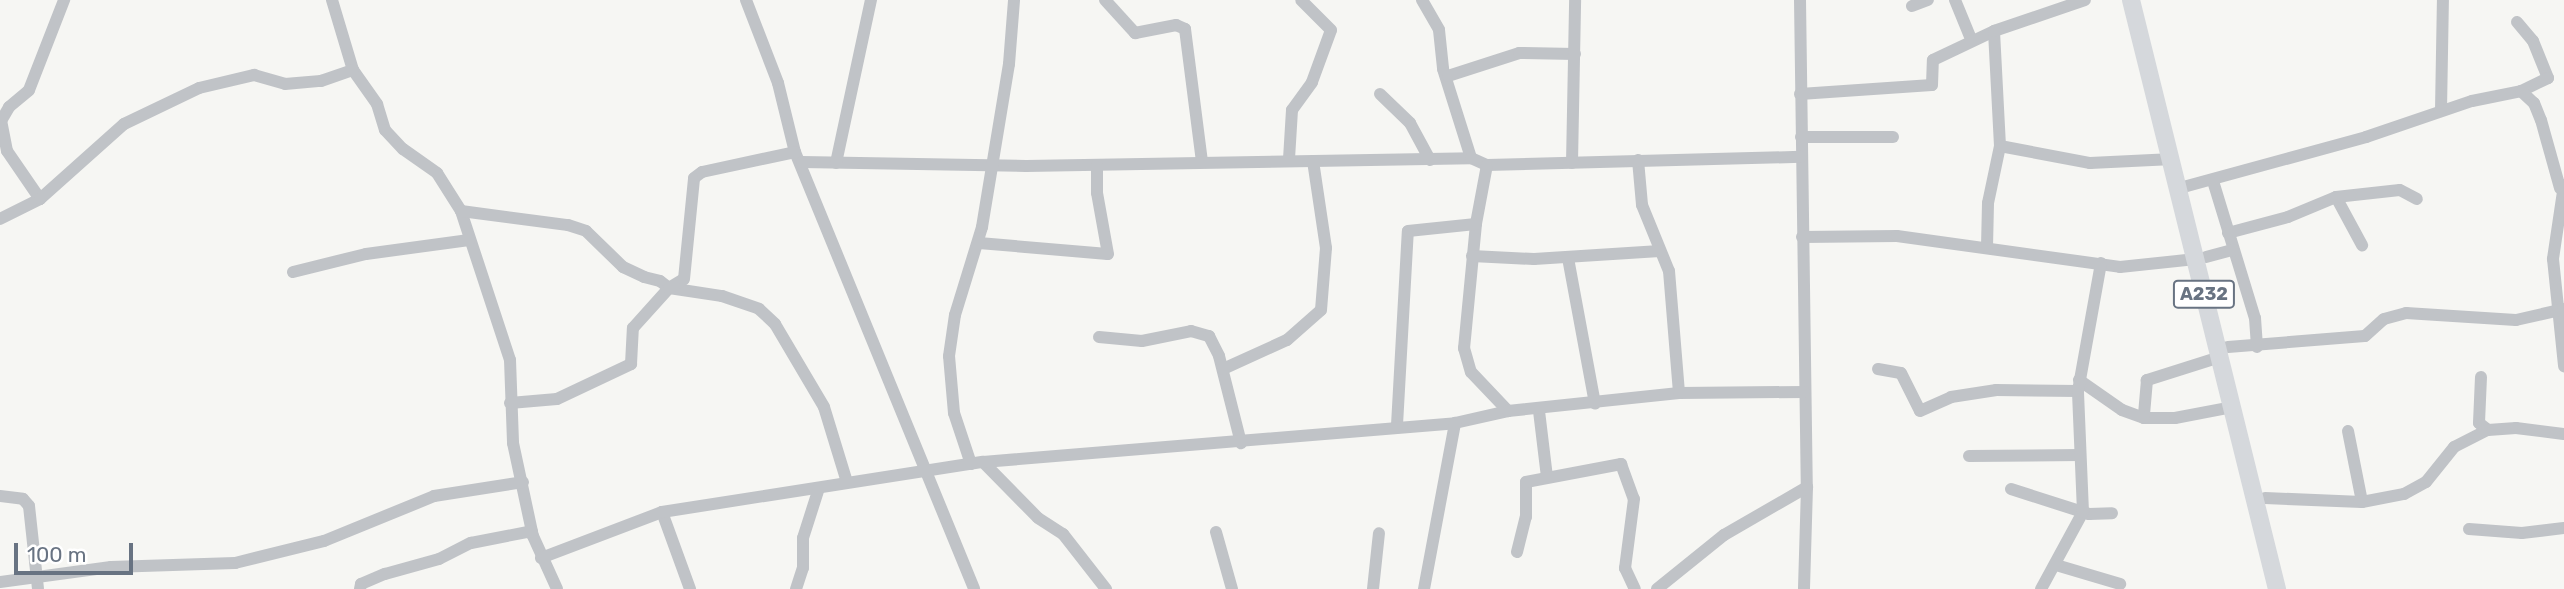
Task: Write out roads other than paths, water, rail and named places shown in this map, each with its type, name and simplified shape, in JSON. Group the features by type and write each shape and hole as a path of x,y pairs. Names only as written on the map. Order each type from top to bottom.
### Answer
{"highway":[{"name":"A232","path":"2131,0 2287,589"},
{"name":"A232","path":"2142,0 2187,186 2201,258"},
{"name":"A232","path":"2224,352 2232,407 2277,589"}],"street":[{"path":"40,199 7,150 1,121 9,107 29,90 64,0"},
{"path":"332,0 354,70 377,104 385,130 403,149 438,173 461,211 510,360 510,403 532,531 556,589"},
{"path":"746,0 778,83 798,157 974,589"},
{"path":"836,163 871,0"},
{"path":"1014,0 1009,64 979,243 955,315 949,356 954,413 977,463 1038,518 1063,534 1106,589"},
{"path":"1105,0 1135,33 1176,26 1185,29 1202,162"},
{"path":"1289,159 1292,110 1312,82 1331,30 1301,0"},
{"path":"1422,0 1440,30 1439,53 1471,158"},
{"path":"1572,163 1575,0"},
{"path":"1800,0 1807,487 1804,589"},
{"path":"1912,6 1928,0"},
{"path":"1955,0 1971,38"},
{"path":"1800,94 1932,85 1933,60 1971,38 2085,0"},
{"path":"2441,110 2443,0"},
{"path":"2187,186 2213,181 2441,110 2521,91 2548,78 2533,41 2517,22"},
{"path":"1987,247 1988,203 2000,146 1994,31"},
{"path":"1448,76 1519,52 1575,54"},
{"path":"0,219 40,199 124,124 199,88 254,75 285,84 321,81 354,70"},
{"path":"2521,91 2534,103 2562,186 2559,309 2564,366"},
{"path":"1380,94 1410,123 1430,160"},
{"path":"1801,137 1893,137"},
{"path":"2000,146 2090,163 2173,159"},
{"path":"510,403 557,399 631,364 633,328 668,289 684,279 694,178 702,172 798,157 836,163 991,165 1471,158 1487,165 1801,157"},
{"path":"1638,160 1642,205 1669,271 1679,393"},
{"path":"1223,369 1287,340 1321,310 1326,248 1313,161"},
{"path":"979,243 1108,254 1097,193 1097,165"},
{"path":"1487,165 1476,224 1464,348 1471,372 1508,411"},
{"path":"2213,181 2255,318 2257,346"},
{"path":"2228,233 2288,217 2336,197 2400,190 2417,199"},
{"path":"2336,197 2362,245"},
{"path":"461,211 568,225 586,231 623,267 660,281 668,289 744,302 775,324 824,407 847,482"},
{"path":"1397,425 1408,231 1476,224"},
{"path":"1802,237 1897,236 2120,267 2201,258 2233,250"},
{"path":"293,272 366,254 469,240"},
{"path":"1472,256 1568,258 1660,251"},
{"path":"1568,258 1595,404"},
{"path":"2041,589 2083,512 2079,385 2101,263"},
{"path":"2144,418 2147,380 2166,370 2224,352 2257,346 2365,336 2384,319 2406,313 2516,320 2559,309"},
{"path":"1099,337 1142,341 1191,331 1209,336 1223,369 1241,443"},
{"path":"1878,369 1901,373 1920,411 1951,397 1996,390 2079,385 2122,410 2144,418 2175,418 2232,407"},
{"path":"2481,377 2479,423 2488,430"},
{"path":"541,558 662,512 977,463 1241,443 1397,425 1455,422 1508,411 1539,411 1679,393 1804,392"},
{"path":"1539,411 1547,477"},
{"path":"1423,589 1455,422"},
{"path":"2265,498 2362,502 2404,494 2426,482 2454,447 2488,430 2516,428 2564,434"},
{"path":"2348,431 2362,502"},
{"path":"1969,456 2080,455"},
{"path":"1517,552 1526,517 1526,482 1620,464 1634,499 1625,568 1635,589"},
{"path":"0,582 36,584 111,567 235,563 324,541 435,496 523,482"},
{"path":"1657,589 1724,534 1807,487"},
{"path":"796,589 803,568 803,538 819,488"},
{"path":"2011,489 2083,512 2112,513"},
{"path":"0,496 23,499 29,506 36,584"},
{"path":"662,512 690,589"},
{"path":"2469,529 2522,533 2564,528"},
{"path":"360,589 361,584 385,574 439,559 471,543 532,531"},
{"path":"1216,532 1232,589"},
{"path":"1373,589 1379,533"},
{"path":"2056,565 2120,584"}]}
